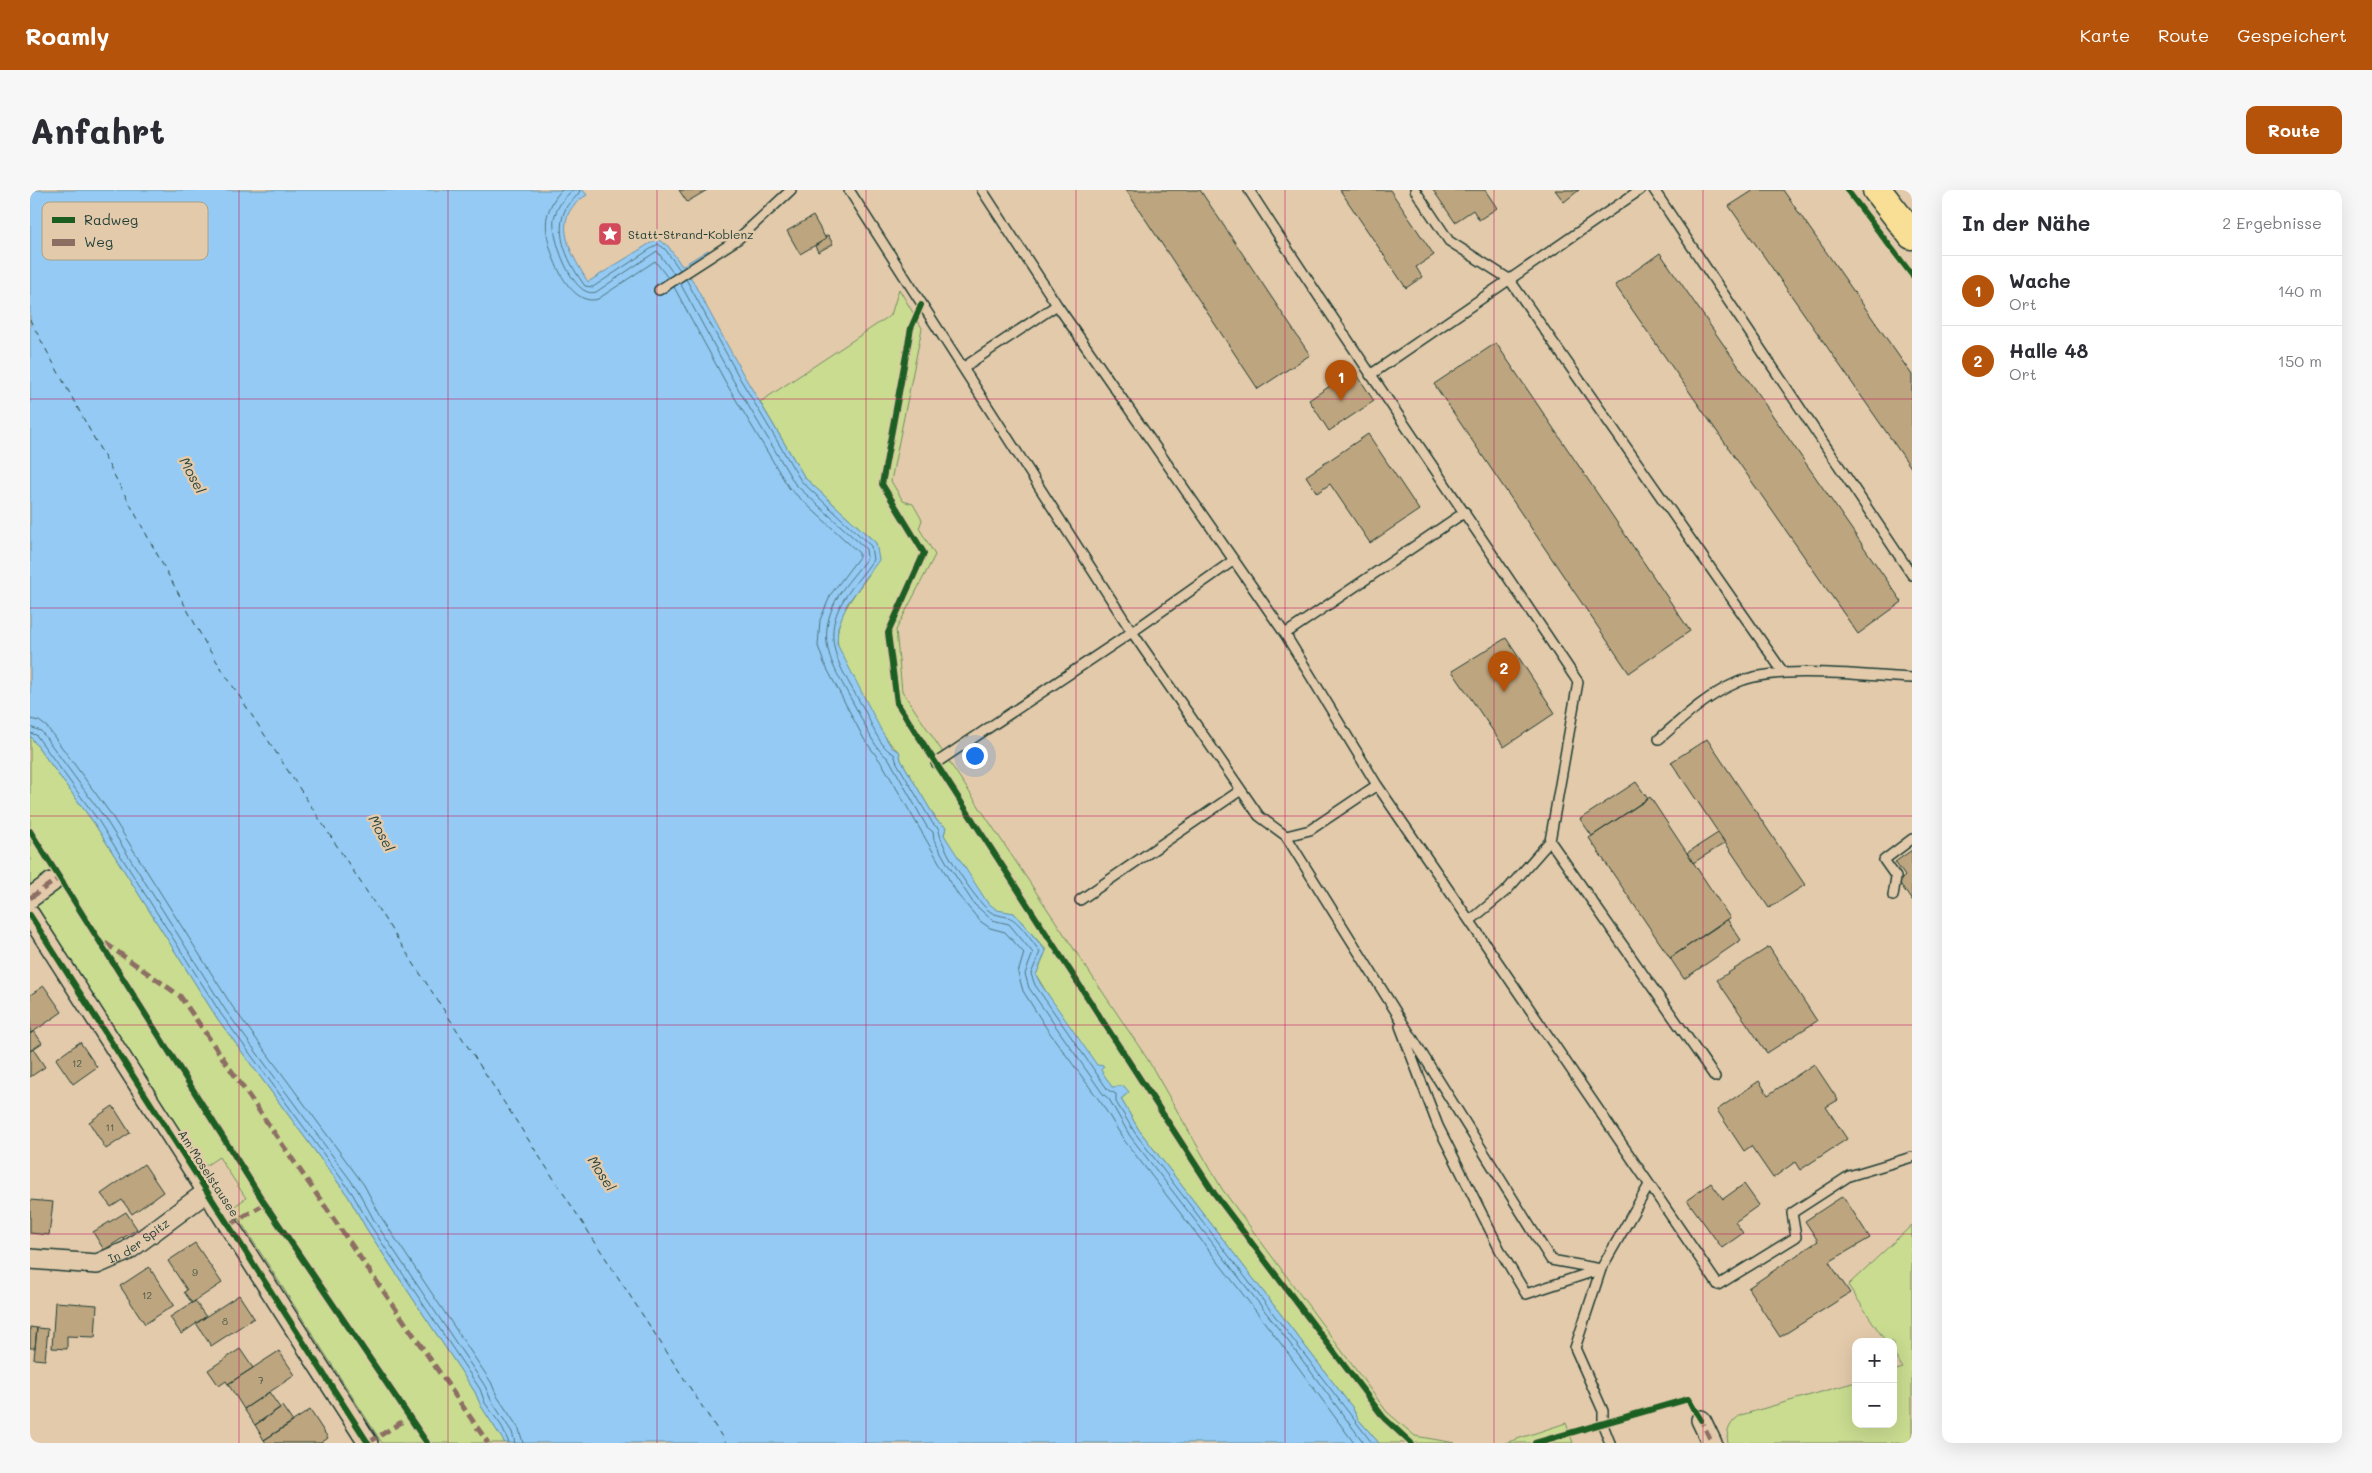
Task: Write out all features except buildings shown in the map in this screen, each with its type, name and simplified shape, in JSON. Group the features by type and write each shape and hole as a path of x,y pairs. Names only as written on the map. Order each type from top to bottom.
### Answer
{"main road":[{"path":"1877,190 1912,235"}],"street":[{"path":"30,898 52,882"},
{"name":"Am Moselstausee","path":"30,915 368,1443"},
{"name":"In der Spitz","path":"30,1259 97,1264 127,1251 208,1191"},
{"path":"1701,1420 1712,1443"}],"lane":[{"path":"659,290 738,238 791,190"},
{"path":"849,190 1132,632 1259,816 1286,836 1551,1260 1601,1269"},
{"path":"982,190 1058,305 1284,634 1377,785 1471,920 1718,1285 1796,1238 1792,1214 1848,1176 1912,1157"},
{"path":"1249,190 1370,375 1465,512 1578,682 1550,841 1507,890 1471,920"},
{"path":"1416,190 1449,241 1509,279 1783,672"},
{"path":"1370,375 1640,190"},
{"path":"1654,190 1912,575"},
{"path":"964,367 1058,305"},
{"path":"1284,634 1465,512"},
{"path":"936,763 1132,632 1234,560"},
{"path":"1659,739 1699,704 1738,682 1783,672 1912,678"},
{"path":"1286,836 1310,830 1377,785"},
{"path":"1080,900 1241,790"},
{"path":"1894,896 1896,876 1884,860 1912,839"},
{"path":"1550,841 1715,1077"},
{"path":"1395,1010 1438,1126 1501,1252 1526,1294 1601,1269"},
{"path":"1610,1443 1603,1424 1603,1411 1575,1348 1601,1269 1649,1185"}],"green space":[{"path":"899,289 922,328 891,481 903,501 913,504 922,520 919,528 935,555 896,630 902,691 1148,1060 1222,1189 1387,1412 1415,1436 1455,1443 1379,1443 1358,1419 1352,1407 1139,1130 1121,1099 1129,1092 1112,1088 1062,1018 1036,975 1046,950 1014,913 998,911 990,906 975,888 944,835 946,827 937,821 901,760 899,751 884,736 876,723 841,656 838,644 840,622 849,602 870,573 876,543 805,478 760,402 891,315"},
{"path":"30,736 94,823 217,1018 348,1196 366,1228 475,1392 481,1406 505,1443 382,1443 232,1208 246,1198 219,1157 202,1168 30,896"},
{"path":"1912,1225 1912,1443 1728,1443 1727,1434 1730,1427 1734,1420 1741,1415 1852,1383 1852,1428 1897,1428 1897,1370 1903,1368 1897,1359 1897,1338 1883,1338 1848,1285"},
{"path":"1566,1423 1573,1443 1505,1443"}],"water":[{"name":"Mosel","path":"30,190 583,190 587,195 575,204 568,214 566,236 575,260 588,282 657,239 668,246 682,266 708,250 714,261 690,276 743,374 805,478 876,543 879,560 847,604 838,627 837,644 881,730 892,748 899,751 901,760 937,821 946,827 944,835 987,902 997,910 1014,913 1046,951 1036,975 1040,983 1097,1065 1104,1066 1101,1070 1112,1087 1124,1086 1129,1092 1121,1099 1139,1130 1352,1407 1358,1419 1379,1443 505,1443 481,1406 475,1392 366,1228 348,1196 217,1018 94,823 30,736"}],"ferry route":[{"path":"30,320 208,648 726,1443"}],"marked path":[{"path":"30,898 59,878"},
{"path":"105,943 180,996 488,1443"},
{"path":"229,1225 265,1204"},
{"path":"1699,1416 1712,1443"},
{"path":"368,1443 408,1418"}],"cycle path":[{"path":"1847,190 1912,275"},
{"path":"921,305 911,328 882,484 924,553 888,633 897,703 1214,1193 1384,1418 1411,1443"},
{"path":"30,831 265,1204 427,1443"},
{"path":"30,915 368,1443"},
{"path":"1535,1443 1688,1399 1701,1420"}],"place":[{"name":"Statt-Strand-Koblenz","path":"610,234"},
{"name":"Wache","path":"1341,401"},
{"name":"Halle 48","path":"1504,692"}]}
